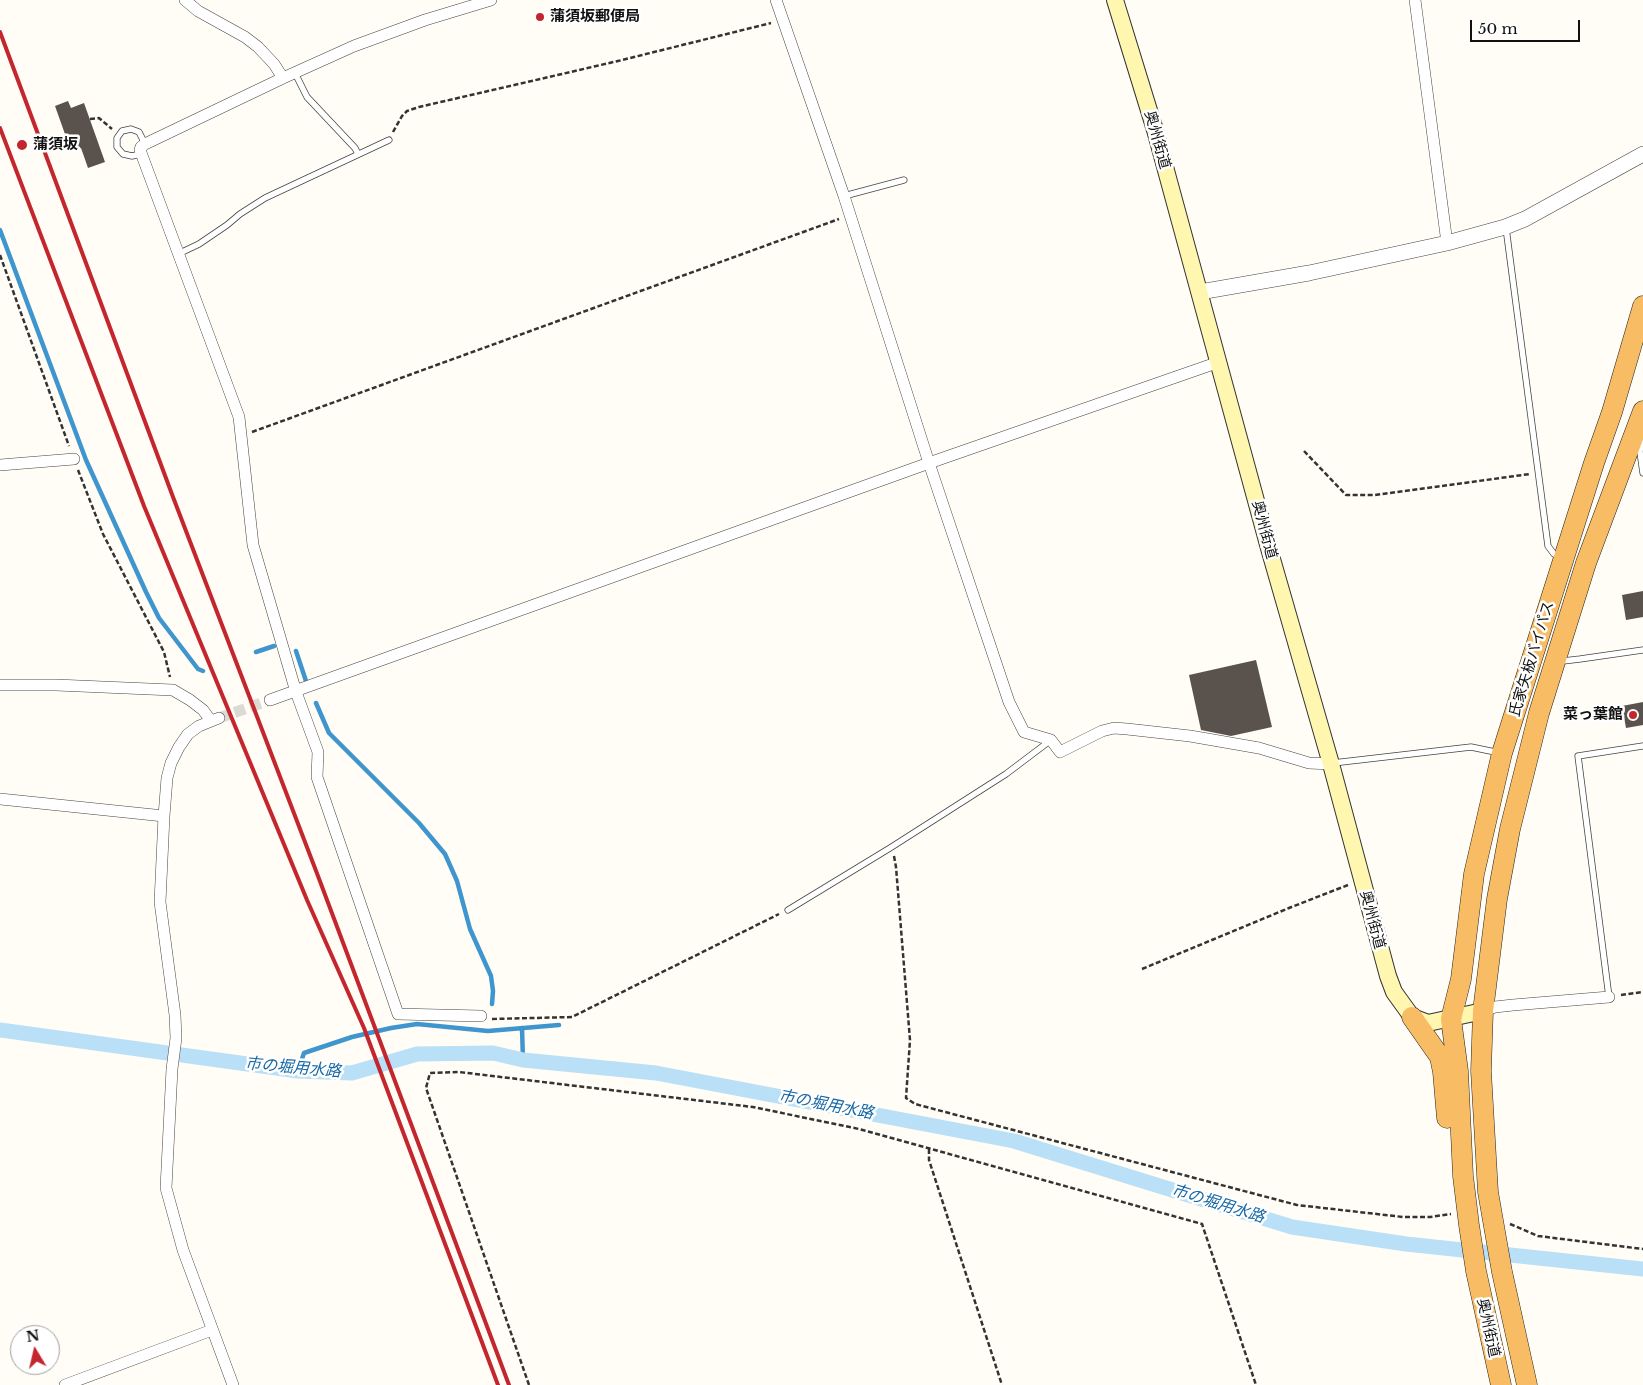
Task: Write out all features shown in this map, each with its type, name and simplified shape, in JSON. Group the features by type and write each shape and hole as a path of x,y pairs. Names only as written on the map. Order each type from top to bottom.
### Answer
{"highway":[{"name":"氏家矢板バイパス","path":"1451,1019 1461,979 1474,874 1502,753 1563,558 1612,412 1643,306"},
{"name":"氏家矢板バイパス","path":"1484,1011 1496,898 1503,857 1539,713 1586,564 1643,413"},
{"path":"1484,1011 1481,1071 1488,1192 1495,1224"},
{"path":"1412,1017 1440,1057 1450,1150 1463,1176"},
{"path":"1451,1019 1458,1071 1463,1176 1468,1218"},
{"name":"奥州街道","path":"1468,1218 1476,1271 1501,1385"},
{"name":"奥州街道","path":"1495,1224 1502,1272 1527,1385"}],"main road":[{"name":"奥州街道","path":"1115,0 1155,130 1388,976 1394,992 1412,1017"},
{"path":"1412,1017 1428,1023 1484,1011"}],"street":[{"path":"481,1016 398,1014 317,777 318,752 296,692 252,545 239,417 178,254 143,149 283,78 354,46 408,26 491,0"},
{"path":"776,0 844,196 929,463 1009,702 1024,732 1051,740 1060,752 1102,731 1114,728 1142,730 1259,748 1308,763 1331,764"},
{"path":"1415,0 1447,243"},
{"path":"193,2 258,47 274,64 283,78"},
{"path":"1200,292 1309,273 1447,243 1505,227 1525,219 1643,154"},
{"path":"270,700 929,463 1219,362"},
{"path":"0,465 74,459"},
{"path":"0,685 56,685 173,690 215,719 199,726 188,734 171,763 167,778 160,902 175,1015 176,1038 172,1069 166,1188 183,1250 233,1385"},
{"path":"0,799 164,816"},
{"path":"1484,1011 1495,1007 1609,997"},
{"path":"64,1385 212,1330"}],"lane":[{"path":"295,73 307,97 356,148 358,154"},
{"path":"126,130 139,132 143,149 127,155 120,151 117,143 119,134 126,130"},
{"path":"178,254 199,244 227,226 240,214 265,198 389,140"},
{"path":"844,196 904,180"},
{"path":"1505,227 1548,546 1554,554 1563,558"},
{"path":"1643,413 1640,452 1643,474"},
{"path":"1558,657 1563,661 1643,650"},
{"path":"788,910 1006,774 1051,740"},
{"path":"1609,997 1578,756 1643,746"},
{"path":"1331,764 1471,747 1502,753"}],"path":[{"path":"389,140 402,116 412,109 783,20"},
{"path":"90,119 100,118 119,134"},
{"path":"242,435 850,215"},
{"path":"0,255 103,534 164,652 173,690"},
{"path":"1304,451 1346,494 1375,495 1537,473"},
{"path":"890,848 895,858 896,867 910,1040 906,1098 910,1101 915,1104 1298,1205 1403,1217 1468,1218"},
{"path":"1142,969 1289,908 1362,881"},
{"path":"481,1016 487,1019 572,1017 788,910"},
{"path":"1609,997 1643,992"},
{"path":"530,1385 426,1088 430,1073 459,1072 752,1106 859,1129 1202,1224 1256,1385"},
{"path":"929,1149 929,1160 1002,1385"},
{"path":"1495,1224 1517,1225 1538,1236 1643,1249"}],"building":[{"path":"68,101 71,108 84,103 105,162 88,168 81,148 71,151 55,106"},
{"path":"1643,591 1643,617 1626,620 1622,595"},
{"path":"1256,660 1272,727 1231,736 1201,730 1189,675"},
{"name":"菜っ葉館","path":"1643,702 1643,725 1626,728 1622,706"}],"waterway":[{"path":"0,230 86,460 146,592 159,618 198,669 203,671"},
{"path":"256,652 274,646"},
{"path":"296,651 306,681"},
{"path":"316,703 329,733 419,823 445,854 457,881 470,929 491,976 492,1004"},
{"path":"298,1071 304,1053 352,1037 391,1028 417,1024 488,1031 559,1025"},
{"path":"522,1028 523,1060"},
{"name":"市の堀用水路","path":"0,1030 298,1071 352,1073 417,1054 493,1053 523,1060 656,1073 1014,1141 1292,1227 1406,1244 1643,1269"}],"tunnel":[{"path":"219,718 270,700"}],"railway":[{"path":"0,32 173,497 509,1385"},
{"path":"0,128 144,506 307,900 364,1028 498,1385"}],"place":[{"name":"蒲須坂郵便局","path":"540,17"},
{"name":"蒲須坂","path":"22,145"},
{"name":"菜っ葉館","path":"1633,715"}]}
